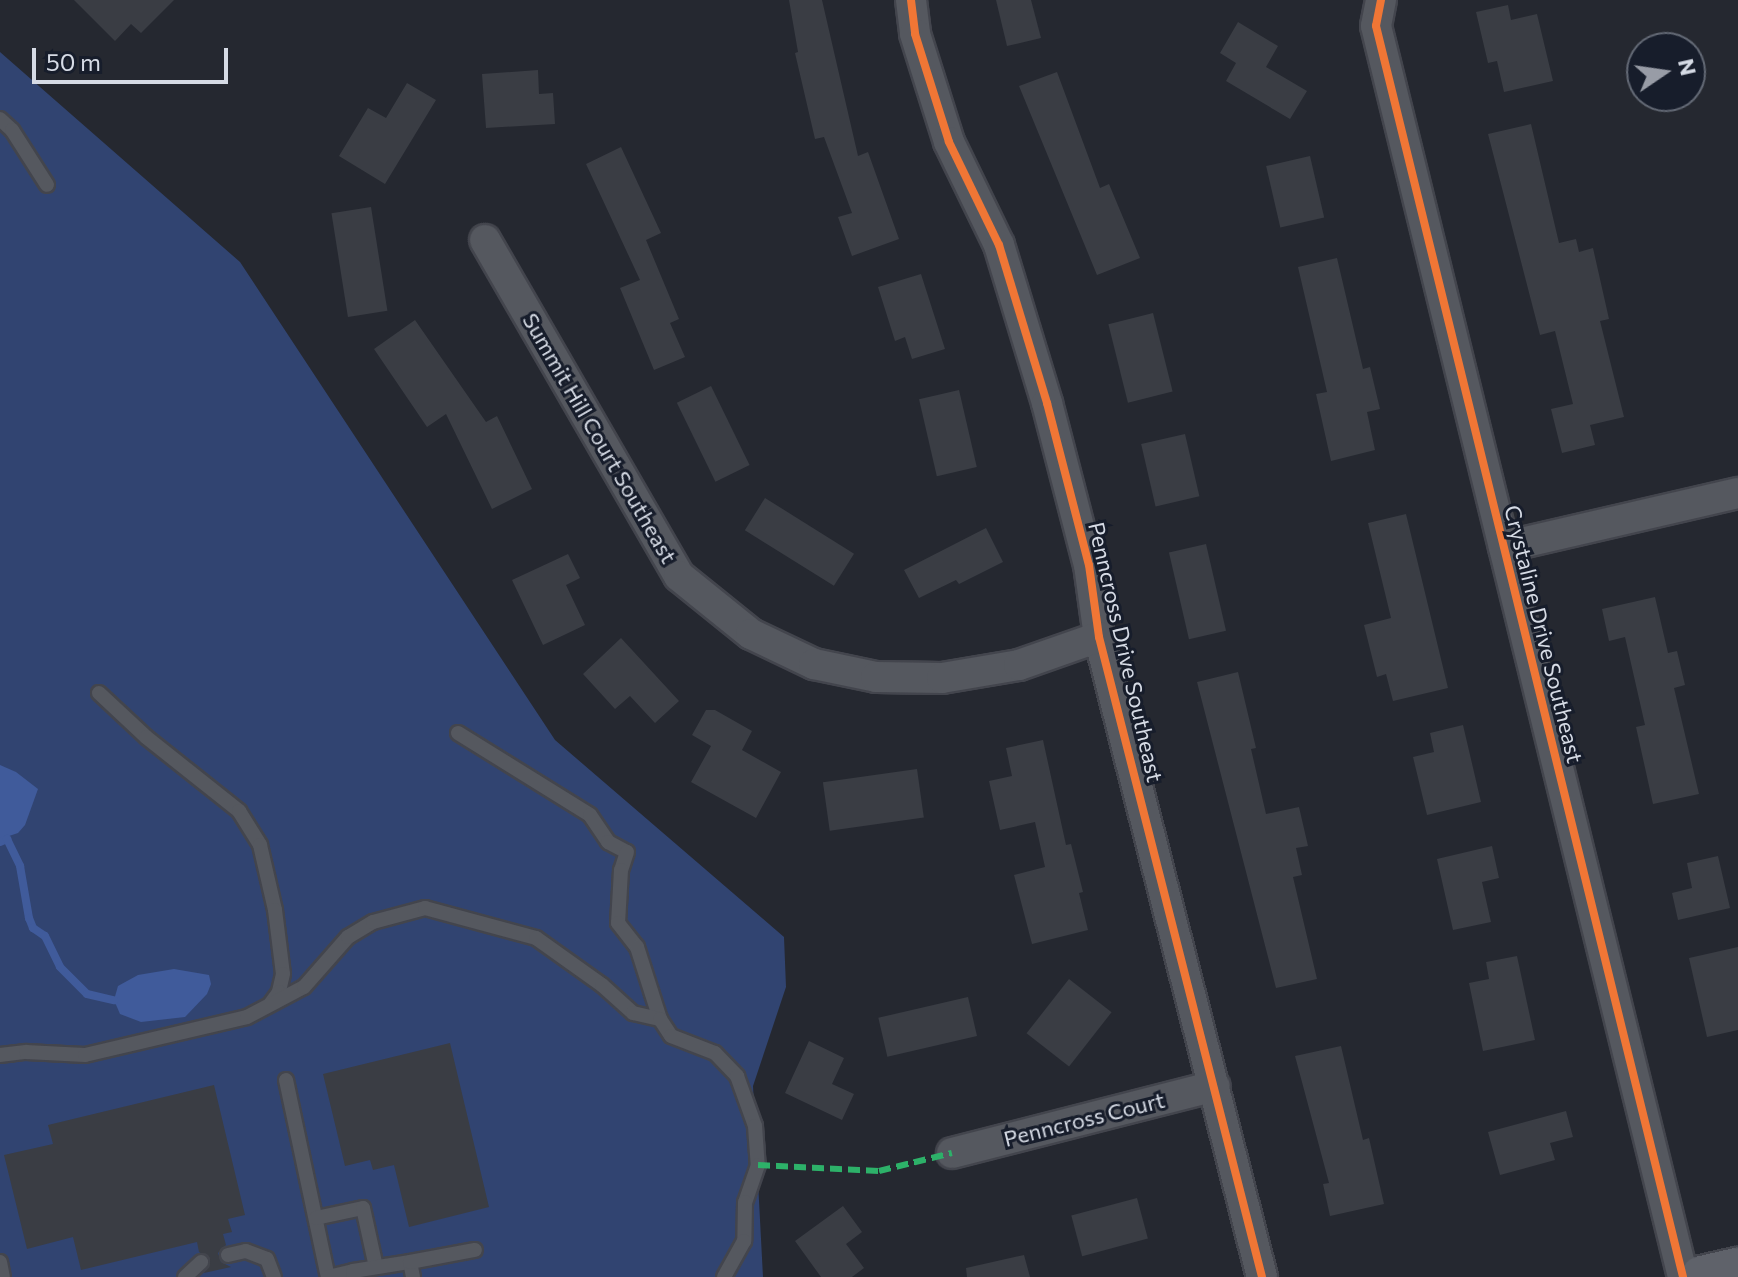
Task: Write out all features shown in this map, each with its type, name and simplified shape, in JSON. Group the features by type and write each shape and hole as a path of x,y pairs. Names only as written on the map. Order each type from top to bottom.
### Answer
{"street":[{"name":"Penncross Drive Southeast","path":"911,0 915,34 949,142 999,245 1047,403 1089,565 1099,637 1262,1277"},
{"name":"Crystaline Drive Southeast","path":"1381,0 1376,26 1683,1277"},
{"name":"Summit Hill Court Southeast","path":"485,240 679,576 751,634 814,664 876,677 942,678 1019,665 1099,637"},
{"path":"1504,547 1738,493"},
{"name":"Penncross Court","path":"952,1153 1215,1086"},
{"path":"1702,1277 1738,1269"}],"lane":[{"path":"0,119 12,130 47,185"},
{"path":"99,693 146,737 239,811 260,845 275,910 283,974 279,992 268,1006"},
{"path":"458,733 590,815 608,842 627,852 621,870 618,923 637,947 660,1019 671,1036 715,1053 729,1066 746,1095 755,1126 758,1165 745,1202 744,1241 724,1277"},
{"path":"0,1055 26,1052 85,1055 204,1030 247,1017 304,987 348,937 373,922 425,908 536,938 602,985 633,1013 660,1019"},
{"path":"286,1080 328,1277 475,1250"},
{"path":"316,1218 363,1208 376,1267"},
{"path":"228,1255 246,1251 267,1259 274,1277"},
{"path":"0,1262 3,1277"},
{"path":"185,1277 201,1262"},
{"path":"410,1262 413,1277"}],"shaded area":[{"path":"0,52 240,262 555,740 784,937 786,987 753,1086 763,1277 0,1277"},
{"path":"0,765 16,772 38,789 25,825 18,833 0,839"},
{"path":"174,969 209,975 211,984 207,994 185,1017 141,1022 120,1014 114,1000 118,986 138,975"}],"building":[{"path":"74,0 174,0 141,33 131,24 115,41"},
{"path":"789,0 822,0 858,156 868,152 899,239 852,256 838,217 852,213 824,137 815,139 795,53 798,52"},
{"path":"996,0 1031,0 1041,38 1007,46"},
{"path":"1508,5 1511,20 1537,14 1553,81 1504,92 1497,61 1488,63 1476,12"},
{"path":"1238,22 1278,46 1266,67 1307,91 1290,119 1226,81 1236,63 1220,53"},
{"path":"538,70 539,94 553,93 555,124 486,128 482,74"},
{"path":"1057,72 1100,188 1109,184 1140,258 1097,275 1019,86"},
{"path":"407,83 436,100 385,184 339,156 368,108 386,118"},
{"path":"1531,124 1559,243 1576,239 1579,252 1593,248 1609,319 1600,321 1624,417 1590,425 1595,445 1562,453 1551,409 1573,404 1555,331 1540,335 1488,134"},
{"path":"621,147 661,233 646,240 679,319 670,323 685,357 654,370 620,288 640,280 586,164"},
{"path":"1310,156 1324,217 1280,228 1266,166"},
{"path":"371,207 387,311 348,317 331,213"},
{"path":"1337,258 1363,369 1370,367 1380,409 1367,412 1375,450 1331,461 1316,394 1327,392 1298,267"},
{"path":"921,274 945,349 912,359 905,337 895,341 878,287"},
{"path":"1153,313 1173,392 1128,403 1108,324"},
{"path":"415,320 486,422 497,416 532,489 492,509 446,414 427,427 374,349"},
{"path":"711,386 750,465 715,482 677,403"},
{"path":"959,390 977,467 937,476 919,399"},
{"path":"1185,434 1199,496 1156,506 1141,444"},
{"path":"765,498 854,554 834,586 745,530"},
{"path":"1406,514 1448,688 1393,701 1386,674 1377,677 1364,625 1391,618 1368,523"},
{"path":"986,528 1003,562 959,584 956,580 919,598 904,570"},
{"path":"1206,544 1226,631 1189,639 1169,553"},
{"path":"568,554 580,578 566,585 585,625 543,645 512,580"},
{"path":"1655,597 1668,653 1677,651 1685,685 1674,688 1699,794 1653,804 1636,727 1645,725 1625,637 1609,641 1602,609"},
{"path":"621,638 679,701 655,723 630,696 615,709 583,674"},
{"path":"1238,672 1256,748 1251,749 1266,814 1299,807 1308,846 1296,848 1302,875 1293,877 1317,979 1276,988 1197,682"},
{"path":"706,710 715,710 752,731 742,750 781,772 756,818 691,782 711,746 692,735"},
{"path":"1463,725 1481,802 1427,815 1413,757 1434,752 1430,733"},
{"path":"1043,740 1066,845 1071,844 1083,892 1079,893 1088,930 1032,944 1014,875 1045,867 1035,822 1000,830 989,781 1012,776 1006,748"},
{"path":"917,769 924,818 830,831 823,782"},
{"path":"1492,846 1499,878 1482,882 1491,922 1453,930 1437,859"},
{"path":"1718,856 1730,908 1678,920 1672,893 1692,888 1687,863"},
{"path":"1738,947 1738,1030 1707,1037 1689,958"},
{"path":"1517,956 1535,1040 1483,1051 1469,983 1489,979 1486,962"},
{"path":"1069,979 1112,1012 1069,1067 1027,1033"},
{"path":"968,997 977,1036 887,1057 878,1018"},
{"path":"809,1041 844,1058 832,1084 854,1094 842,1120 785,1093"},
{"path":"450,1043 489,1207 409,1227 394,1165 373,1170 370,1160 345,1166 323,1074"},
{"path":"1341,1046 1363,1140 1369,1138 1384,1204 1330,1216 1323,1184 1329,1183 1295,1056"},
{"path":"214,1085 245,1215 228,1219 232,1232 223,1234 226,1245 218,1253 221,1262 231,1267 204,1273 210,1259 199,1252 197,1242 81,1270 73,1237 27,1249 4,1155 53,1144 48,1125"},
{"path":"1566,1111 1573,1137 1550,1143 1555,1160 1500,1175 1488,1132"},
{"path":"1137,1198 1148,1239 1082,1256 1071,1216"},
{"path":"843,1206 862,1232 846,1244 864,1268 852,1277 821,1277 795,1241"},
{"path":"1024,1255 1030,1277 967,1277 966,1268"}],"waterway":[{"path":"0,842 7,839 20,866 29,918 33,928 45,936 60,967 87,994 114,1000"}],"marked path":[{"path":"758,1165 879,1171 952,1153"}],"cycle path":[{"path":"911,0 915,34 949,142 999,245 1047,403 1089,565 1099,637 1262,1277"},
{"path":"1381,0 1376,26 1683,1277"}]}
